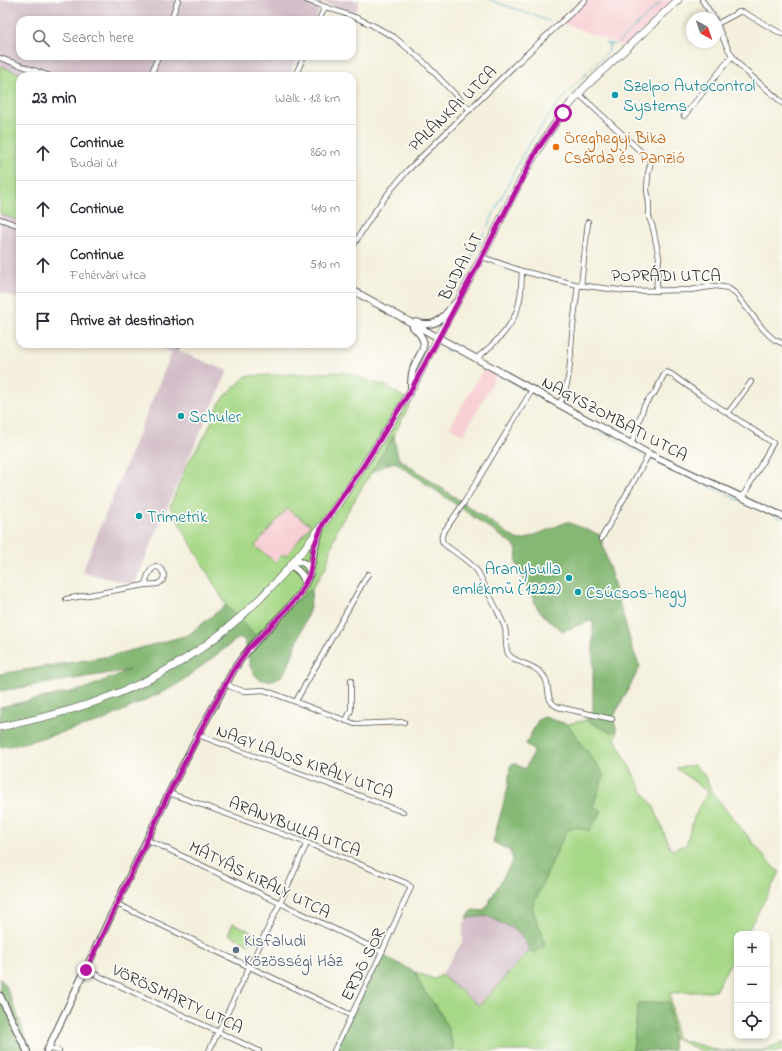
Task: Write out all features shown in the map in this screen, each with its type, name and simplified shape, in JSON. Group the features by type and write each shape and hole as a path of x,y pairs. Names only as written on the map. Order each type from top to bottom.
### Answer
{"main road":[{"name":"BUDAI ÚT","path":"0,727 56,714 100,701 169,669 227,630 269,590 293,563 323,524 411,390 537,150 559,118 592,81 678,0"}],"street":[{"path":"172,16 178,0"},
{"path":"306,0 350,16"},
{"name":"PALÁNKAI UTCA","path":"356,241 397,182 417,160 515,65 585,0"},
{"path":"702,0 710,12"},
{"path":"321,16 325,7"},
{"path":"722,20 743,12 782,34"},
{"path":"356,18 394,37 423,61 470,110"},
{"path":"722,35 732,56 745,71 782,103"},
{"path":"684,116 732,56"},
{"path":"0,58 39,72"},
{"path":"152,72 157,60"},
{"path":"297,72 302,60"},
{"path":"579,94 651,161 647,190 649,217 653,228 659,257 656,291"},
{"path":"0,219 16,225"},
{"path":"559,405 565,392 569,374 572,330 588,222"},
{"name":"POPRÁDI UTCA","path":"482,257 522,271 579,285 627,291 690,290 716,286 728,288 736,294 763,329 775,340 782,343"},
{"path":"476,359 498,340 511,323 521,296 522,271"},
{"path":"356,292 404,319 420,332 424,343 423,349 413,370 411,390"},
{"path":"404,319 424,325 434,324 440,320 461,296"},
{"name":"NAGYSZOMBATI UTCA","path":"404,319 649,454 782,516"},
{"path":"631,444 644,406 656,390 666,372 676,377 773,443 742,498"},
{"path":"728,413 751,382"},
{"path":"532,390 465,501 441,536 442,540 447,546 470,563 478,572 504,626 507,638 506,650 513,658 535,668 541,673 548,685 549,696 552,703 558,707 612,719"},
{"path":"601,539 649,454"},
{"path":"59,1051 48,1049 198,735 233,671 248,649 290,606 305,584 310,571 314,546 323,524"},
{"path":"293,563 302,562 310,571"},
{"path":"293,563 305,579 305,584"},
{"path":"66,599 158,584 164,580 164,575 159,567 156,566 151,570 146,578 145,585"},
{"path":"296,701 368,574"},
{"path":"346,721 351,710 351,680"},
{"path":"227,682 231,687 243,690 264,690 355,724 404,722"},
{"name":"NAGY LAJOS KIRÁLY UTCA","path":"198,735 403,812"},
{"name":"ARANYBULLA UTCA","path":"169,793 307,844 406,883 411,887"},
{"name":"MÁTYÁS KIRÁLY UTCA","path":"147,840 382,952"},
{"path":"208,1051 307,844"},
{"name":"ERDŐ SOR","path":"334,1051 382,952 411,887"},
{"path":"116,904 351,1015"},
{"name":"VÖRÖSMARTY UTCA","path":"86,970 259,1051"},
{"path":"0,996 27,1051"}],"shaded area":[{"path":"0,0 360,0 355,14 323,2 317,16 16,16 16,60 296,60 291,72 16,72 0,66"},
{"path":"580,0 674,0 625,47 558,21"},
{"path":"0,214 16,220 16,298 0,292"},
{"path":"161,348 174,348 228,371 180,477 134,585 82,572 172,352"},
{"path":"485,366 498,373 463,435 450,427"},
{"path":"287,509 311,525 286,556 275,562 255,546"},
{"path":"488,916 519,932 530,950 479,1006 441,975 463,941 463,926 467,918"}],"green space":[{"path":"0,66 16,72 16,220 0,214"},
{"path":"343,372 388,387 411,402 394,435 337,529 326,567 312,588 255,636 226,605 170,507 186,466 206,434 221,400 246,376","holes":["287,509 311,525 286,556 283,554 275,562 255,546"]},
{"path":"394,435 399,459 516,539 523,540 567,522 600,535 632,647 640,667 613,718 617,731 610,732 586,720 593,711 593,620 563,631 549,621 538,609 516,563 517,550 515,546 395,462 385,465 371,473"},
{"path":"312,588 310,608 287,669 280,677 267,681 261,680 257,677 250,667 245,641 240,637 175,686 100,722 16,745 0,747 0,707 84,689 129,670 0,691 0,674 111,656 188,635 226,605 255,635"},
{"path":"544,717 567,724 604,775 593,806 602,811 589,831 576,827 566,831 532,907 545,944 535,953 530,950 519,932 488,916 467,918 472,910 484,911 513,860 510,851 493,842 508,787 510,766 513,763 525,769 534,751 526,744 538,720"},
{"path":"586,720 610,732 617,731 615,739 643,792 653,805 671,850 686,845 694,817 708,792 676,768 694,765 703,773 715,796 772,866 780,872 748,931 734,931 734,956 715,991 670,993 676,1038 720,1051 702,1051 673,1038 668,1002 632,1051 454,1051 448,1029 440,1012 422,988 415,972 434,979 441,975 479,1006 530,950 535,953 545,944 532,907 566,831 576,827 592,806 604,775 567,724"},
{"path":"233,923 254,933 249,944 228,934"},
{"path":"382,955 415,972 422,988 440,1012 448,1029 454,1051 343,1051 336,1048"},
{"path":"0,978 6,986 31,1051 0,1051"},
{"path":"669,1002 674,1051 632,1051 638,1003"},
{"path":"782,1042 782,1051 762,1051"}],"waterway":[{"path":"490,0 549,21"},
{"path":"618,43 663,0"},
{"path":"487,227 523,154 557,105 609,51 609,44 605,42"},
{"path":"609,44 614,44"},
{"path":"455,290 484,233"},
{"path":"445,351 453,350 484,366"},
{"path":"499,375 522,388 525,392"},
{"path":"534,398 539,397 643,455"},
{"path":"652,459 741,501"},
{"path":"745,502 782,519"}],"place":[{"name":"Szelpo Autocontrol Systems","path":"615,95"},
{"name":"Öreghegyi Bika Csárda és Panzió","path":"556,147"},
{"name":"Schuler","path":"181,416"},
{"name":"Trimetrik","path":"139,516"},
{"name":"Aranybulla emlékmű (1222)","path":"569,578"},
{"name":"Csúcsos-hegy","path":"578,592"},
{"name":"Kisfaludi Közösségi Ház","path":"236,950"}],"route":[{"path":"86,970 169,793 198,735 233,671 248,649 299,595 309,576 314,546 323,524 362,468 411,390 537,150 563,113"}]}
